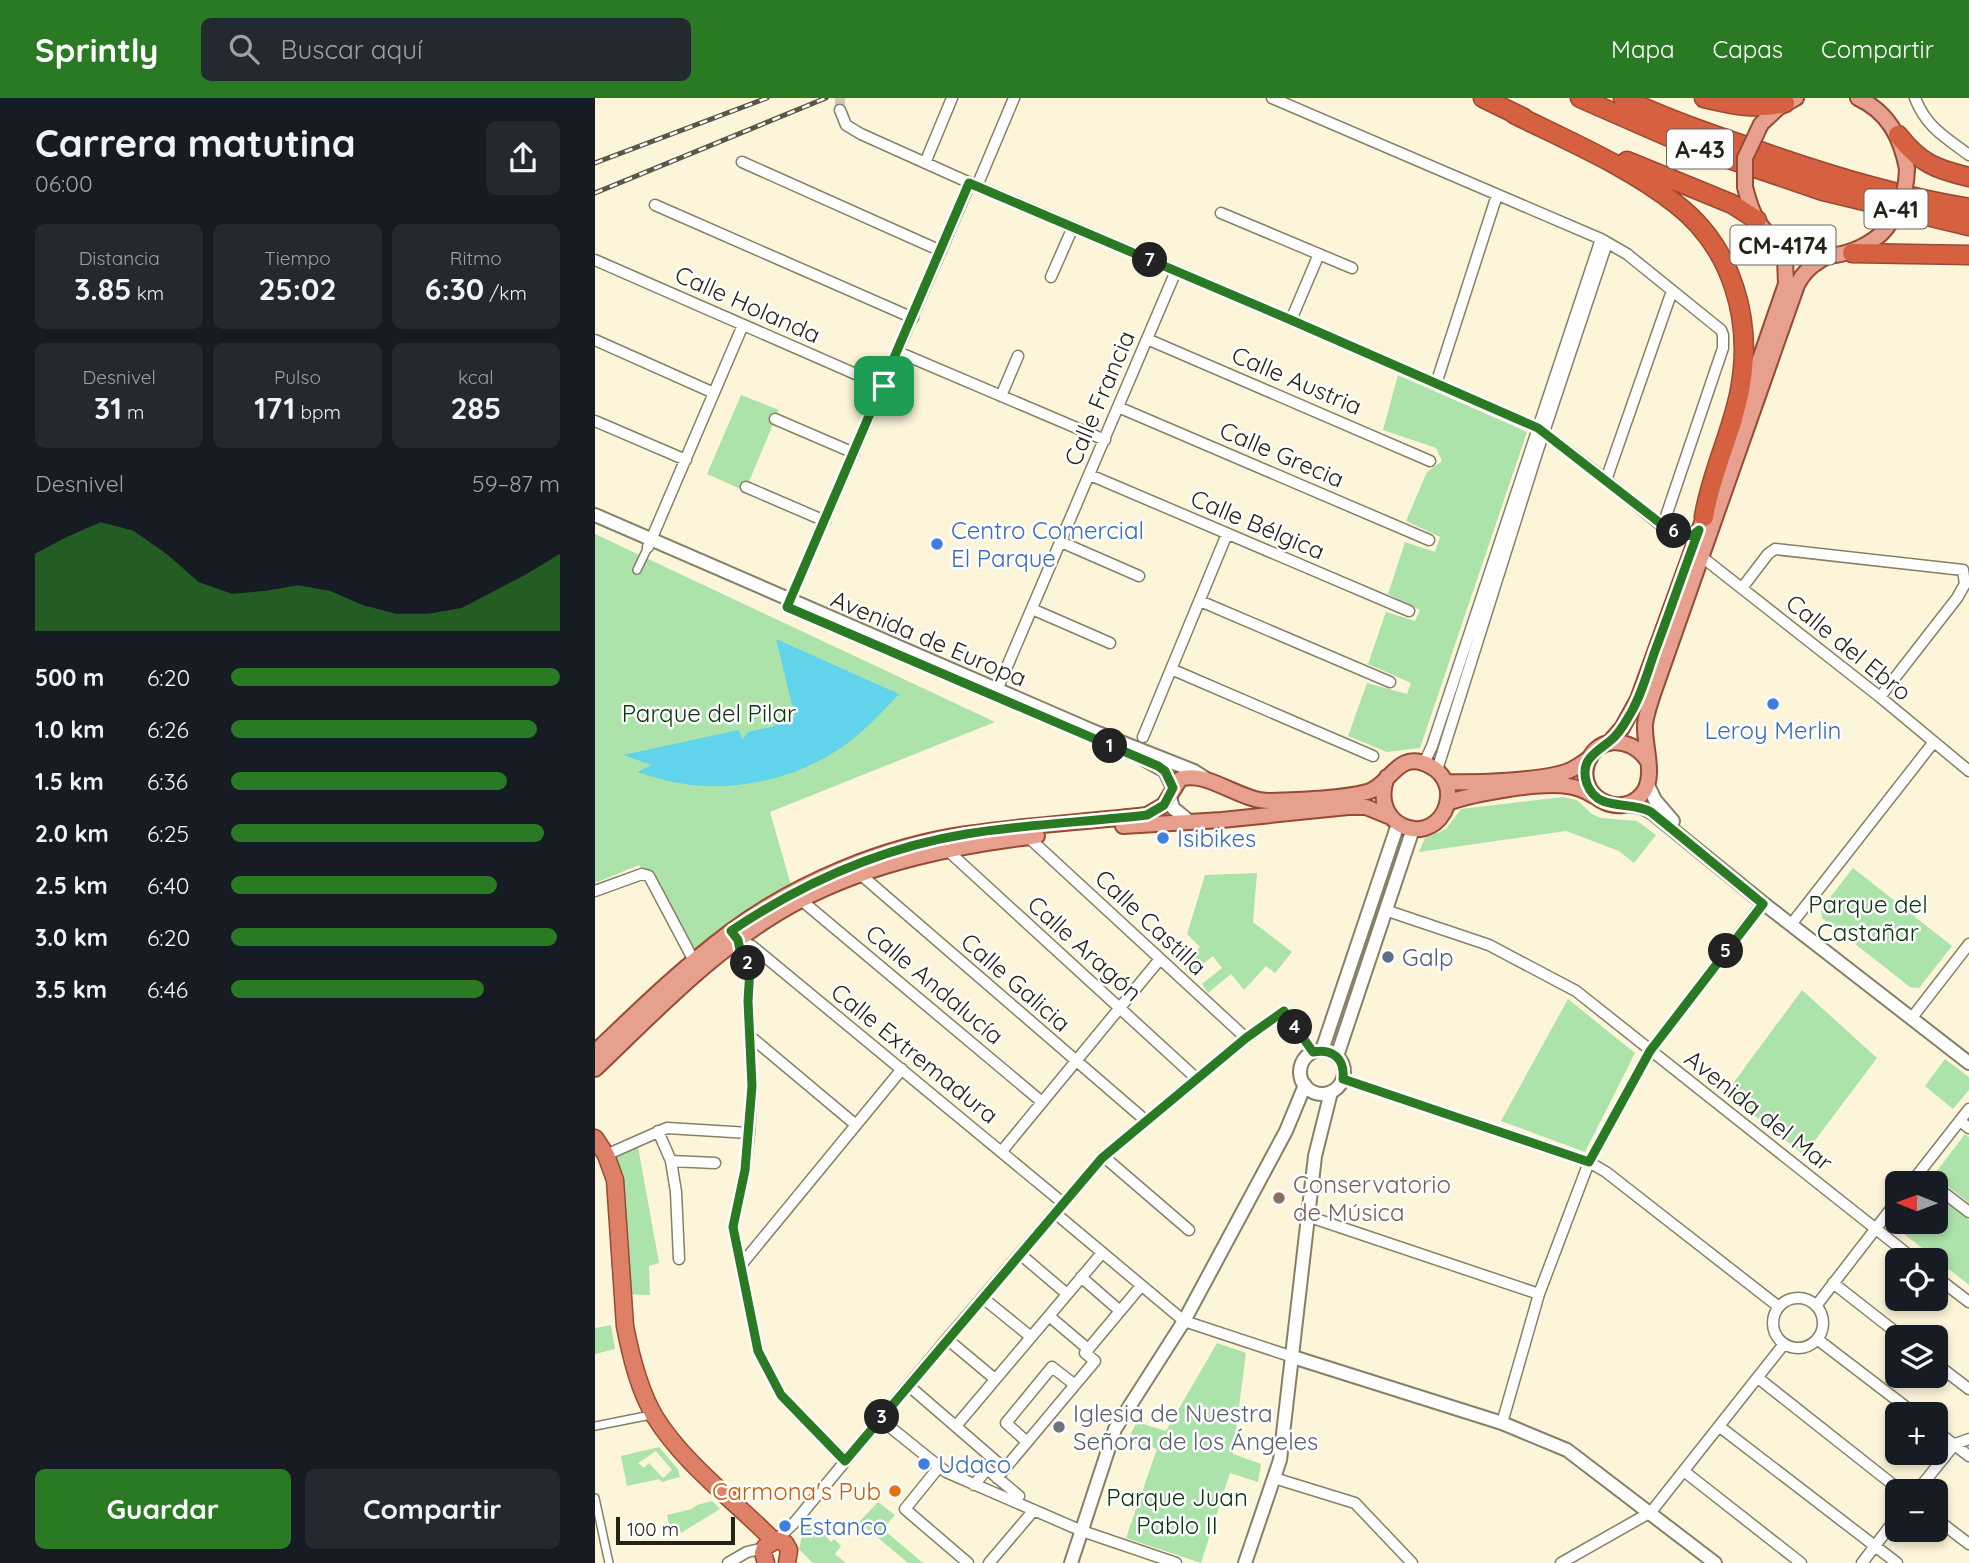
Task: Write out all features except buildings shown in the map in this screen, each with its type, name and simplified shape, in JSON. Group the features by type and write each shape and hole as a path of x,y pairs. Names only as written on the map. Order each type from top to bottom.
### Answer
{"highway":[{"path":"1483,98 1604,159 1677,204 1705,233 1721,258 1738,297 1745,347 1740,391 1701,524"},
{"name":"A-43","path":"1580,98 1685,144 1825,182"},
{"name":"A-43","path":"1623,98 1825,182"},
{"path":"1704,98 1760,108 1791,101"},
{"path":"1514,114 1732,204 1757,220"},
{"path":"1898,135 1915,155 1928,164 1969,177"},
{"name":"A-41","path":"1825,182 1862,184 1969,208"},
{"name":"A-41","path":"1825,182 1969,226"},
{"path":"1851,253 1969,255"},
{"path":"595,1138 615,1180 625,1326 629,1349 643,1391 655,1416 673,1442 779,1552"},
{"path":"601,1152 612,1193 622,1351 646,1416 668,1448 779,1552"}],"main road":[{"path":"1851,253 1881,234 1895,217 1906,190 1907,169 1898,135 1874,103 1857,98"},
{"name":"CM-4174","path":"1791,101 1761,124 1745,158 1745,187 1757,220 1779,243 1796,251 1826,257 1851,253"},
{"name":"CM-4174","path":"1609,743 1622,728 1638,699 1786,284 1785,259 1779,243"},
{"name":"CM-4174","path":"1647,760 1647,713 1797,285 1811,266 1826,257"},
{"name":"Avenida de Europa","path":"595,516 650,544"},
{"name":"Avenida de Europa","path":"595,524 650,544 1158,766 1165,771 1173,808 1190,822"},
{"name":"Avenida de Europa","path":"789,604 1194,771 1208,781"},
{"path":"595,1069 735,936 793,892 900,849 966,834 1147,815 1156,811 1179,779 1190,776 1248,798 1270,801 1370,792 1397,767 1409,762 1470,783 1561,773 1577,767 1609,743 1627,743 1642,752 1649,768 1650,794 1666,815 1793,922 1969,1058"},
{"path":"1590,758 1585,776 1594,796"},
{"path":"595,1052 694,961 801,900 860,874 946,849 1102,828 1349,807 1366,807 1400,823 1431,824 1444,812 1447,803 1448,792 1436,771"},
{"path":"1387,776 1382,789 1382,802 1400,823"},
{"path":"1447,803 1480,793 1557,785 1577,787 1609,805 1641,807 1651,812 1763,904 1969,1063"},
{"path":"1626,805 1643,794 1648,785"},
{"path":"1400,823 1385,910 1337,1056 1344,1070 1343,1079 1331,1092 1316,1093 1304,1085 1301,1076 1303,1063 1318,1051 1400,823"},
{"path":"1318,1051 1337,1056"},
{"path":"1072,1563 1115,1429 1184,1321 1286,1131 1304,1085"},
{"path":"1245,1563 1274,1478 1283,1441 1315,1156 1331,1092"},
{"path":"1293,1357 1502,1423 1567,1450 1715,1563"}],"street":[{"path":"925,163 952,98"},
{"path":"789,604 941,251 1014,98"},
{"path":"1272,98 1604,241 1627,254 1713,322 1723,335 1723,348 1666,519 1656,520"},
{"path":"1915,98 1925,119 1935,130 1969,155"},
{"path":"840,110 846,125 852,130 1540,431 1656,520 1683,536 1693,535 1701,524"},
{"path":"742,162 941,251"},
{"path":"1436,384 1497,195"},
{"path":"655,205 913,318"},
{"path":"1221,212 1352,268"},
{"path":"1051,277 1073,227"},
{"path":"1436,771 1540,431 1604,241"},
{"path":"1291,320 1318,254"},
{"name":"Calle Holanda","path":"595,260 884,386"},
{"name":"Calle Francia","path":"997,690 1176,271"},
{"path":"1606,480 1672,291"},
{"path":"637,570 743,325"},
{"name":"Calle Austria","path":"1147,339 1430,461"},
{"path":"595,340 714,393"},
{"path":"898,352 1105,440"},
{"path":"1001,396 1017,356"},
{"name":"Calle Grecia","path":"1118,407 1429,540"},
{"path":"775,419 854,453"},
{"path":"595,421 685,460"},
{"name":"Calle Bélgica","path":"1090,475 1409,611"},
{"path":"746,487 825,521"},
{"path":"1143,737 1227,534"},
{"path":"1061,542 1139,576"},
{"path":"1742,588 1768,554 1775,549 1963,570 1965,584 1957,598 1880,697"},
{"name":"Calle del Ebro","path":"1702,557 1969,771"},
{"path":"1200,601 1390,682"},
{"path":"1032,609 1110,643"},
{"path":"1171,669 1373,756"},
{"path":"1793,922 1933,743"},
{"name":"Calle Castilla","path":"1028,837 1246,1038"},
{"name":"Calle Aragón","path":"946,849 1196,1078"},
{"path":"595,891 642,873 649,876 694,961"},
{"name":"Calle Galicia","path":"860,874 1145,1120"},
{"name":"Calle Andalucía","path":"801,900 1042,1101"},
{"path":"1502,1423 1539,1294 1589,1162 1650,1051 1763,904"},
{"name":"Avenida del Mar","path":"1385,910 1489,944 1576,991 1900,1248"},
{"path":"735,936 750,968"},
{"name":"Calle Extremadura","path":"735,936 750,944 1063,1203"},
{"path":"1914,1015 1969,944"},
{"path":"756,949 750,968 748,1001 752,1086 745,1170 733,1227 758,1351 781,1395 845,1461"},
{"path":"1002,1151 1160,959"},
{"path":"728,1563 747,1552 779,1552 794,1523 1103,1156 1196,1078 1284,1011 1318,1051"},
{"path":"751,1037 856,1125"},
{"path":"741,1265 902,1069"},
{"path":"1343,1079 1589,1162 1606,1172 1779,1307"},
{"path":"1921,1171 1969,1109"},
{"path":"1960,1121 1969,1128"},
{"path":"601,1152 667,1128 748,1133"},
{"path":"658,1131 671,1161 676,1192 679,1259"},
{"path":"1103,1156 1189,1230"},
{"path":"671,1161 715,1163"},
{"path":"1948,1195 1969,1212"},
{"path":"1055,1213 1184,1321 1293,1357"},
{"path":"1307,1216 1539,1294"},
{"path":"1816,1306 1885,1216"},
{"path":"955,1426 1102,1253"},
{"path":"1020,1254 1067,1294"},
{"path":"1081,1277 1120,1311"},
{"path":"1833,1283 1887,1325"},
{"path":"997,1478 1095,1362 1085,1353 1141,1286"},
{"path":"1948,1286 1969,1302"},
{"path":"983,1298 1031,1337"},
{"path":"1798,1298 1816,1306 1823,1322 1818,1339 1802,1348 1784,1344 1774,1330 1775,1315 1779,1307 1798,1298"},
{"path":"1049,1316 1089,1349"},
{"path":"947,1339 995,1380"},
{"path":"1818,1339 1899,1402"},
{"path":"1561,1563 1651,1513 1784,1344"},
{"path":"1027,1442 1006,1423 1052,1367 1075,1385"},
{"path":"1948,1373 1969,1389"},
{"path":"1758,1378 1886,1479"},
{"path":"909,1386 1005,1469"},
{"path":"595,1426 646,1416"},
{"path":"880,1419 946,1472 1082,1531 1176,1563"},
{"path":"1720,1427 1897,1563"},
{"path":"1948,1439 1969,1456"},
{"path":"1927,1479 1955,1444 1969,1439"},
{"path":"939,1467 905,1509 968,1563"},
{"path":"975,1485 987,1469 1019,1496 1015,1502"},
{"path":"1685,1472 1801,1563"},
{"path":"1274,1478 1355,1503 1412,1563"},
{"path":"595,1498 609,1563"},
{"path":"989,1563 1034,1510"},
{"path":"1948,1528 1969,1544"},
{"path":"1862,1563 1885,1533"}],"green space":[{"path":"1398,375 1527,432 1420,748 1387,752 1348,736 1367,683 1407,694 1411,683 1368,664 1386,612 1415,621 1420,610 1388,594 1405,542 1435,552 1440,537 1406,521 1427,472 1442,461 1436,448 1383,430"},
{"path":"741,395 779,410 745,491 707,474"},
{"name":"Parque del Pilar","path":"595,534 995,722 770,812 793,892 694,961 639,865 595,883"},
{"path":"1563,797 1577,800 1592,814 1601,818 1637,821 1656,835 1634,863 1619,851 1566,831 1419,852 1425,838 1446,829 1461,809"},
{"name":"Parque del Castañar","path":"1853,868 1952,946 1919,988 1910,987 1822,918 1821,909"},
{"path":"1257,873 1253,922 1292,952 1275,973 1266,966 1244,990 1231,974 1208,993 1202,984 1222,968 1213,956 1191,973 1182,966 1200,947 1187,934 1205,875"},
{"path":"1802,990 1877,1058 1804,1155 1726,1093"},
{"path":"1568,999 1635,1053 1585,1152 1501,1121"},
{"path":"1945,1059 1969,1077 1969,1090 1953,1109 1925,1086"},
{"path":"1965,1134 1969,1137 1969,1203 1948,1186 1948,1171 1937,1171"},
{"path":"637,1141 659,1263 649,1266 650,1295 623,1294 613,1152"},
{"path":"1948,1203 1969,1220 1969,1285 1948,1268 1948,1248 1922,1248 1904,1234 1948,1234"},
{"path":"611,1325 615,1349 595,1354 595,1328"},
{"name":"Parque Juan Pablo II","path":"1217,1343 1246,1353 1233,1454 1261,1464 1258,1482 1230,1473 1201,1563 1126,1538 1157,1449 1127,1440 1137,1422 1166,1431"},
{"path":"659,1447 678,1469 680,1477 627,1486 621,1456","holes":["656,1451 672,1470 663,1478 649,1463 644,1468 638,1463"]},
{"path":"712,1501 720,1509 681,1533 679,1527 670,1529 667,1515"},
{"path":"878,1502 895,1515 883,1529 923,1563 908,1563 859,1522"},
{"path":"805,1522 815,1532 822,1526 826,1529 823,1533 831,1542 834,1539 841,1546 835,1554 846,1563 813,1563 799,1549"}],"water":[{"path":"776,639 899,694 847,743 822,759 783,776 742,785 700,786 637,772 652,765 623,755 739,730 742,740 748,732 775,726 774,721 795,717"}],"tunnel":[{"path":"840,98 840,110"}],"railway":[{"path":"595,163 767,98"},
{"path":"595,193 826,98"}],"place":[{"name":"Centro Comercial El Parque","path":"937,544"},
{"name":"Leroy Merlin","path":"1773,704"},
{"name":"Isibikes","path":"1163,838"},
{"name":"Galp","path":"1388,957"},
{"name":"Conservatorio de Música","path":"1279,1198"},
{"name":"Iglesia de Nuestra Señora de los Ángeles","path":"1059,1427"},
{"name":"Udaco","path":"924,1464"},
{"name":"Carmona's Pub","path":"895,1491"},
{"name":"Estanco","path":"785,1526"}],"route":[{"path":"969,183 1538,428 1660,523 1683,536 1693,535 1699,530 1638,699 1622,728 1590,758 1585,776 1588,787 1594,796 1609,805 1641,807 1651,812 1763,904 1650,1051 1589,1162 1343,1079 1344,1070 1337,1056 1322,1050 1313,1052 1284,1011 1246,1038 1102,1158 845,1461 781,1395 758,1351 733,1227 745,1170 752,1086 748,1001 750,968 740,950 738,940 731,931 793,892 900,849 966,834 1147,815 1164,805 1173,788 1165,771 1158,766 787,607 884,386 969,183"}]}
